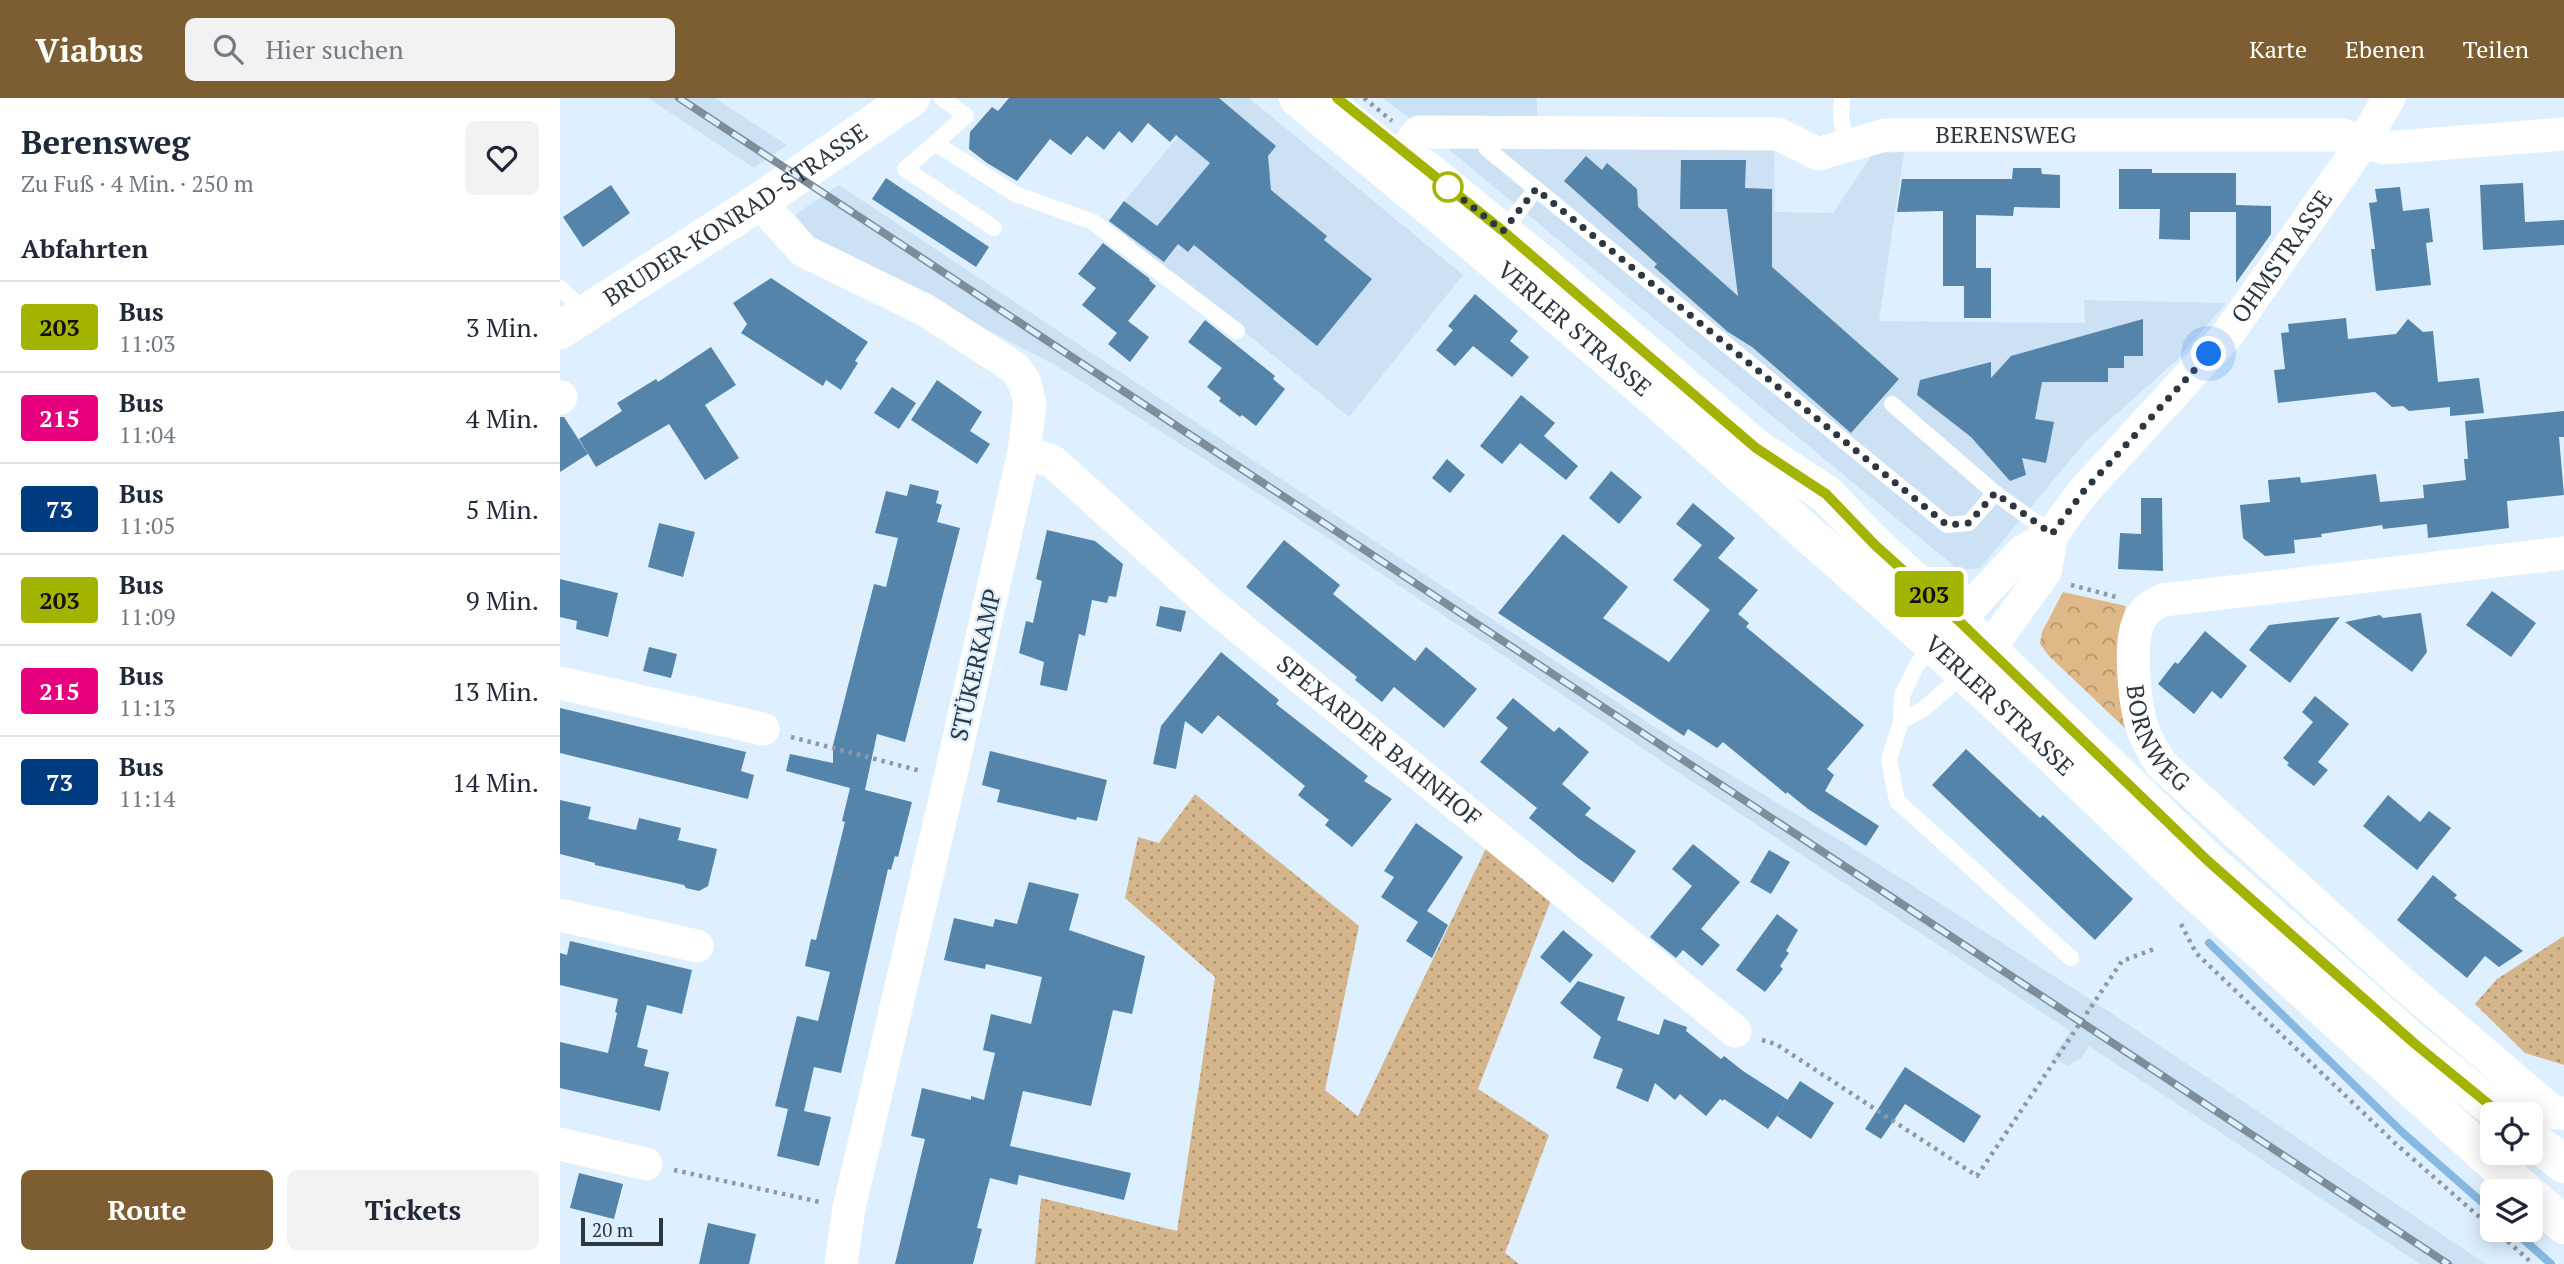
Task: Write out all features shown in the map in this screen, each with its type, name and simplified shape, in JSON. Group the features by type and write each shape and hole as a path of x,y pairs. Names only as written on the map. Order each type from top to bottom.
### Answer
{"main road":[{"name":"BRUDER-KONRAD-STRASSE","path":"569,310 759,202 911,98"},
{"name":"VERLER STRASSE","path":"1298,98 1503,231 1756,448 1826,494 1875,545 1947,634"},
{"name":"VERLER STRASSE","path":"1337,98 1395,161 1656,399 1947,634 2197,893 2512,1179"},
{"name":"VERLER STRASSE","path":"1976,662 2208,861 2415,1044 2486,1102"},
{"path":"2543,1148 2564,1164"},
{"path":"2543,1206 2564,1225"}],"street":[{"name":"OHMSTRASSE","path":"1947,634 2021,553 2052,534 2083,492 2227,335 2364,141 2389,98"},
{"name":"BERENSWEG","path":"1395,161 1419,132 1778,134 1818,154 1885,135 2343,135 2384,148 2564,134"},
{"name":"STÜKERKAMP","path":"759,202 804,251 925,310 1015,368 1025,383 1030,404 1024,452 849,1208 841,1264"},
{"name":"SPEXARDER BAHNHOF","path":"1024,452 1052,461 1213,606 1735,1031"},
{"name":"OHMSTRASSE","path":"1976,662 2045,572 2052,534"},
{"path":"2145,610 2163,600 2564,553"},
{"name":"BORNWEG","path":"2145,610 2135,631 2134,663 2138,708 2143,732 2161,764 2403,984 2554,1113 2564,1113"},
{"path":"560,683 763,729"},
{"path":"560,915 697,946"},
{"path":"560,1144 646,1164"}],"lane":[{"path":"942,98 966,116 905,169 994,228"},
{"path":"1842,98 1841,119 1847,145"},
{"path":"1486,133 1486,148 1947,525 1969,523 1995,493"},
{"path":"935,143 1015,194 1093,222 1237,331"},
{"path":"1503,231 1536,189"},
{"path":"1892,404 1995,493 2052,534"},
{"path":"1947,634 1918,663 1902,695 1901,721 1889,760 1897,801 2071,958"},
{"path":"1901,721 1922,710 1976,662"}],"path":[{"path":"2061,582 2130,600 2145,610"},
{"path":"763,729 950,778"},
{"path":"2177,918 2196,953 2396,1143 2480,1217"},
{"path":"1735,1031 1776,1044 1977,1175 2122,961 2154,949"},
{"path":"646,1164 849,1208"},
{"path":"2508,1242 2533,1264"}],"shaded area":[{"path":"648,98 715,98 787,145 754,168"},
{"path":"1210,98 1249,98 1463,275 1349,417 1108,221"},
{"path":"1382,98 1537,98 1537,122 1415,122"},
{"path":"1442,144 1774,145 1775,212 1833,213 1873,153 1904,152 1879,321 2085,323 2084,300 2226,303 2178,359 2087,440 1980,568 1959,570"},
{"path":"839,185 1683,746 1864,855 2090,999 2486,1264 2420,1264 2089,1046 2081,1058 2067,1066 2053,1057 2070,1031 1325,536 1059,367 816,241 795,215"},
{"path":"1195,794 1359,926 1325,1090 1358,1116 1487,846 1551,900 1478,1089 1549,1135 1505,1253 1519,1264 1035,1264 1041,1198 1177,1231 1215,977 1125,898 1138,837 1159,843"},
{"path":"2564,936 2564,1065 2525,1053 2475,1004 2497,979"}],"green space":[{"path":"2063,592 2126,606 2119,654 2130,733 2049,656 2040,644 2042,632"}],"building":[{"path":"1009,98 1219,98 1276,146 1268,156 1271,190 1327,236 1324,240 1372,279 1317,346 1194,245 1188,252 1178,244 1164,262 1109,221 1124,201 1157,226 1210,163 1176,135 1170,142 1148,123 1132,143 1119,131 1104,150 1087,136 1071,155 1050,139 1017,181 969,149 970,132 992,107 998,111"},
{"path":"1586,156 1602,170 1607,163 1637,189 1638,207 1738,296 1727,209 1680,209 1681,160 1746,160 1745,188 1772,189 1772,267 1899,379 1851,433 1752,347 1728,332 1654,267 1657,264 1564,181"},
{"path":"2013,168 2041,168 2042,174 2060,175 2060,208 2014,207 2013,216 1976,215 1976,268 1991,268 1991,318 1964,318 1964,286 1943,286 1943,211 1897,212 1902,179 2012,179"},
{"path":"2119,169 2152,169 2152,173 2236,173 2236,212 2190,212 2190,240 2159,239 2160,209 2119,209"},
{"path":"886,178 989,247 976,267 872,199"},
{"path":"2523,183 2525,222 2564,220 2564,245 2483,250 2480,185"},
{"path":"611,185 630,213 583,247 563,217"},
{"path":"2400,187 2403,211 2429,208 2433,242 2426,243 2431,285 2376,291 2371,249 2375,249 2369,203 2377,202 2375,189"},
{"path":"2236,205 2271,206 2271,234 2236,283"},
{"path":"1103,243 1156,286 1128,321 1149,337 1130,362 1108,344 1117,333 1082,305 1096,288 1078,274"},
{"path":"771,278 868,342 841,390 826,380 823,386 741,333 747,324 733,303"},
{"path":"1475,294 1518,331 1510,341 1529,357 1512,377 1473,346 1455,366 1436,350 1453,330 1448,326"},
{"path":"2346,318 2348,339 2396,334 2408,319 2423,332 2433,331 2438,382 2479,378 2484,413 2450,416 2450,407 2409,411 2403,406 2392,407 2375,392 2278,403 2274,370 2285,369 2281,333 2289,332 2288,324"},
{"path":"2143,319 2143,356 2124,356 2124,368 2108,368 2108,382 2042,382 2035,419 2054,422 2046,463 2022,458 2026,475 2010,481 1971,437 1917,395 1920,380 1991,362 1991,378 2011,356"},
{"path":"1205,320 1275,376 1273,379 1285,389 1256,426 1219,401 1221,398 1207,387 1222,368 1188,342"},
{"path":"711,347 736,385 705,405 739,458 705,480 669,424 596,467 579,439 622,411 617,403 656,379 658,382"},
{"path":"937,380 982,412 970,431 990,444 977,464 911,420"},
{"path":"892,387 916,403 899,429 874,413"},
{"path":"1521,395 1555,423 1544,436 1578,466 1566,480 1520,443 1502,464 1480,446"},
{"path":"2564,411 2564,437 2559,437 2564,495 2507,501 2509,528 2428,538 2427,524 2383,529 2382,525 2294,540 2295,553 2265,556 2243,538 2240,505 2270,502 2268,480 2300,477 2301,483 2376,474 2380,502 2424,498 2423,485 2466,480 2464,459 2468,459 2465,421"},
{"path":"560,417 564,417 588,454 560,472"},
{"path":"1447,459 1465,475 1450,493 1432,478"},
{"path":"1611,471 1642,497 1619,524 1589,498"},
{"path":"910,484 939,491 936,503 942,505 937,522 960,528 905,742 877,734 865,790 912,802 898,857 895,856 891,870 888,869 841,1073 814,1067 804,1111 831,1117 819,1166 777,1156 788,1109 775,1106 797,1016 818,1021 830,972 805,966 811,939 816,940 845,822 842,821 850,788 786,771 790,754 833,763 833,745 874,584 886,587 898,538 875,533 886,491 907,496"},
{"path":"2141,498 2162,498 2163,571 2118,569 2120,533 2141,534"},
{"path":"1693,503 1735,538 1718,558 1758,590 1738,614 1749,623 1746,627 1864,725 1827,769 1834,775 1825,791 1879,826 1866,846 1808,809 1787,792 1786,794 1723,742 1717,748 1688,729 1684,736 1498,613 1563,534 1628,587 1603,618 1669,662 1710,610 1673,580 1702,545 1676,524"},
{"path":"659,523 695,532 683,577 648,567"},
{"path":"1047,530 1095,541 1123,564 1116,597 1109,596 1107,603 1092,600 1085,636 1079,634 1067,691 1040,685 1044,662 1019,653 1026,621 1033,623 1042,581 1036,579"},
{"path":"1284,540 1340,585 1333,594 1415,661 1426,647 1477,689 1444,728 1394,687 1382,702 1355,680 1357,677 1246,587"},
{"path":"560,579 618,593 608,637 576,629 577,621 560,617"},
{"path":"2492,591 2536,623 2511,657 2466,625"},
{"path":"1160,606 1186,611 1181,632 1156,626"},
{"path":"2421,613 2427,652 2412,672 2345,622 2380,615 2383,618"},
{"path":"2340,617 2290,683 2249,650 2269,625"},
{"path":"2205,631 2247,666 2221,699 2212,691 2194,714 2158,684"},
{"path":"649,647 677,654 671,678 643,671"},
{"path":"1221,652 1279,700 1276,704 1368,776 1364,781 1392,799 1352,847 1325,825 1329,820 1298,795 1305,786 1218,715 1202,734 1185,721 1176,769 1153,764 1161,726"},
{"path":"2315,696 2349,724 2318,762 2328,770 2314,786 2287,765 2289,763 2283,758 2313,722 2302,712"},
{"path":"1513,698 1554,732 1559,727 1589,752 1562,784 1591,808 1585,815 1636,851 1613,883 1529,818 1537,808 1480,762 1508,728 1496,718"},
{"path":"560,708 746,752 741,771 754,775 748,799 560,753"},
{"path":"1966,749 2040,818 2043,815 2133,899 2095,940 1932,785"},
{"path":"990,751 1107,780 1097,821 1077,817 1076,820 997,802 1000,790 982,785"},
{"path":"2388,795 2420,822 2429,811 2451,828 2417,870 2363,826"},
{"path":"560,800 591,807 588,819 636,830 639,818 681,828 678,840 717,849 708,886 699,891 560,854"},
{"path":"1416,823 1463,857 1427,911 1448,925 1432,958 1406,941 1418,922 1381,897 1394,877 1384,871"},
{"path":"1693,844 1740,882 1701,929 1720,945 1702,966 1683,950 1676,958 1650,937 1692,886 1672,869"},
{"path":"1769,850 1790,862 1771,894 1750,882"},
{"path":"2433,875 2457,895 2454,898 2523,951 2499,967 2485,956 2467,978 2397,920"},
{"path":"1029,882 1079,894 1069,930 1145,956 1132,1014 1113,1010 1091,1106 1023,1091 1010,1146 1131,1173 1124,1200 1019,1175 1017,1185 990,1178 977,1228 982,1229 973,1264 895,1264 925,1139 911,1136 922,1088 971,1100 971,1096 984,1100 995,1053 983,1050 991,1014 1031,1024 1042,977 986,964 985,969 944,960 954,918 993,927 995,919 1017,924"},
{"path":"1777,914 1798,930 1786,951 1789,953 1780,966 1783,969 1765,992 1736,970"},
{"path":"1563,930 1593,955 1570,983 1540,957"},
{"path":"570,941 692,970 682,1014 647,1005 637,1047 648,1050 644,1066 669,1072 660,1111 560,1088 560,1042 608,1053 618,999 560,985 560,953 567,955"},
{"path":"1578,981 1625,997 1617,1020 1659,1035 1664,1019 1687,1027 1686,1031 1721,1059 1724,1056 1788,1100 1768,1129 1724,1099 1720,1099 1706,1116 1680,1094 1675,1100 1655,1083 1648,1102 1616,1088 1623,1069 1593,1058 1601,1037 1560,1003"},
{"path":"1905,1067 1981,1116 1964,1143 1905,1104 1881,1139 1865,1129"},
{"path":"1800,1081 1834,1103 1811,1139 1777,1116"},
{"path":"579,1173 623,1184 614,1219 570,1208"},
{"path":"708,1223 756,1234 749,1264 699,1264"}],"waterway":[{"path":"2209,943 2402,1132 2480,1200"},
{"path":"2526,1242 2551,1264"}],"railway":[{"path":"679,98 2448,1264"}],"bus line":[{"name":"203","path":"1337,98 1503,231 1756,448 1826,494 1875,545 1959,621 2208,861 2415,1044 2486,1102"}],"route":[{"path":"1448,187 1446,186 1503,231 1536,189 1947,525 1969,523 1995,493 2052,534 2083,492 2209,354"}]}
